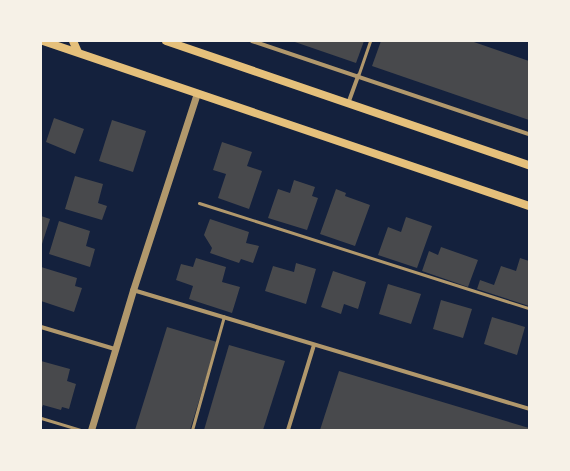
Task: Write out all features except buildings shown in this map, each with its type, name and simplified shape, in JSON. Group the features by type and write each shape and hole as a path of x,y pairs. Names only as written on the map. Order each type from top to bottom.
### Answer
{"main road":[{"path":"44,41 529,206"},
{"path":"73,41 78,52"},
{"path":"166,41 349,101 529,165"}],"street":[{"path":"252,41 529,134"},
{"path":"349,101 358,76"},
{"path":"90,430 133,290 197,93"},
{"path":"133,290 224,316 314,345 529,410"},
{"path":"41,327 115,349"},
{"path":"288,430 314,345"}],"lane":[{"path":"358,76 370,41"},
{"path":"199,203 529,308"},
{"path":"192,430 224,316"},
{"path":"41,418 81,430"}]}
